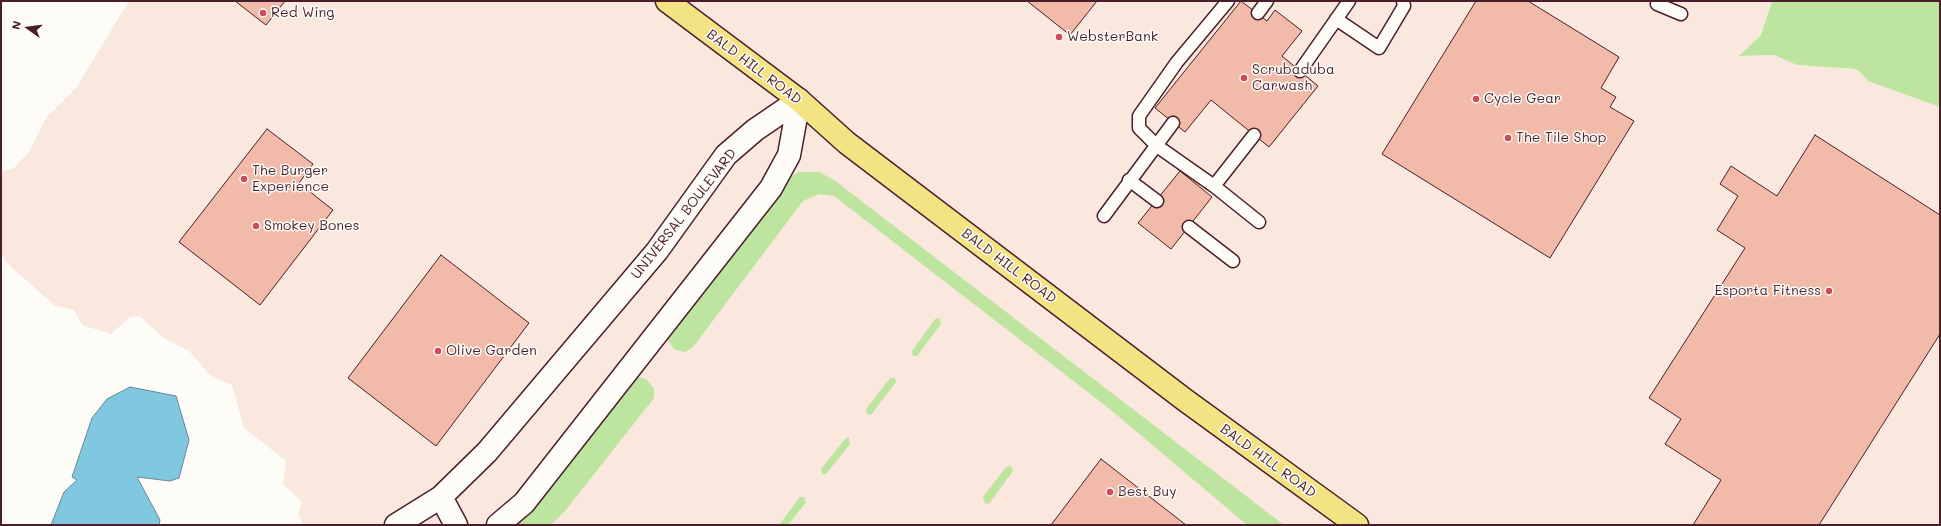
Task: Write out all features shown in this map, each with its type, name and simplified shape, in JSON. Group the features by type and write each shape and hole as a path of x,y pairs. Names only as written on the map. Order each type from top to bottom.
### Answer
{"main road":[{"name":"BALD HILL ROAD","path":"667,1 799,100 853,148 1185,400 1357,525"}],"street":[{"name":"UNIVERSAL BOULEVARD","path":"396,525 417,519 487,452 657,251 726,155 755,130 799,100"},
{"path":"498,525 524,503 771,188 789,155 799,100"},
{"path":"441,497 456,525"}],"lane":[{"path":"1228,1 1177,62 1138,116 1139,128 1157,146 1214,186 1260,222"},
{"path":"1258,13 1267,1"},
{"path":"1300,71 1348,1"},
{"path":"1336,19 1379,48 1404,6 1403,1"},
{"path":"1657,4 1681,14"},
{"path":"1104,216 1173,123"},
{"path":"1214,186 1254,134"},
{"path":"1130,180 1157,200"},
{"path":"1189,227 1233,261"}],"shaded area":[{"path":"129,1 1772,1 1761,35 1740,56 1774,55 1797,65 1855,69 1868,81 1940,107 1940,525 303,525 298,515 302,502 283,484 286,461 244,428 232,385 210,375 189,351 162,337 140,316 130,317 111,334 82,325 74,310 55,306 6,262 1,253 1,171 13,169 29,152 46,118 76,88"}],"green space":[{"path":"1772,1 1940,1 1940,107 1868,81 1855,69 1797,65 1774,55 1739,56 1761,35"},
{"path":"799,172 819,172 834,180 1284,525 1247,525 1111,410 834,196 819,194 803,201 693,347 685,352 675,350 667,339 669,332 787,178"},
{"path":"940,318 941,324 917,356 912,355 912,351 935,319"},
{"path":"641,377 647,380 654,389 654,398 565,511 551,525 513,525 634,379"},
{"path":"890,378 895,378 896,382 871,415 867,414 866,409"},
{"path":"849,437 850,444 826,474 822,474 821,469 845,439"},
{"path":"1011,466 1013,471 989,504 984,503 983,497 1006,467"},
{"path":"800,497 804,497 806,502 788,525 779,525"}],"water":[{"path":"130,387 176,396 189,440 179,478 170,481 137,477 160,520 159,525 51,525 64,492 77,480 72,477 92,418 107,399"}],"building":[{"name":"Red Wing","path":"235,1 285,1 266,25"},
{"path":"1027,1 1097,1 1070,35"},
{"name":"Scrubaduba Carwash","path":"1241,1 1267,21 1275,10 1302,31 1282,56 1318,86 1269,147 1211,100 1185,132 1155,108"},
{"name":"The Tile Shop","path":"1476,1 1528,1 1619,57 1601,88 1616,97 1610,107 1634,121 1550,258 1382,154"},
{"name":"Smokey Bones","path":"267,129 313,164 299,183 333,210 260,305 179,242"},
{"name":"Esporta Fitness","path":"1815,135 1940,215 1940,334 1819,525 1693,525 1721,480 1665,444 1681,419 1649,398 1745,248 1717,230 1738,196 1720,184 1731,166 1777,196"},
{"path":"1180,171 1212,197 1171,249 1138,223"},
{"name":"Olive Garden","path":"441,255 529,323 436,446 348,378"},
{"name":"Best Buy","path":"1101,459 1186,525 1051,525"}],"place":[{"name":"Red Wing","path":"263,13"},
{"name":"WebsterBank","path":"1059,37"},
{"name":"Scrubaduba Carwash","path":"1244,78"},
{"name":"Cycle Gear","path":"1476,99"},
{"name":"The Tile Shop","path":"1508,138"},
{"name":"The Burger Experience","path":"244,179"},
{"name":"Smokey Bones","path":"256,226"},
{"name":"Esporta Fitness","path":"1829,291"},
{"name":"Olive Garden","path":"438,351"},
{"name":"Best Buy","path":"1110,492"}]}
